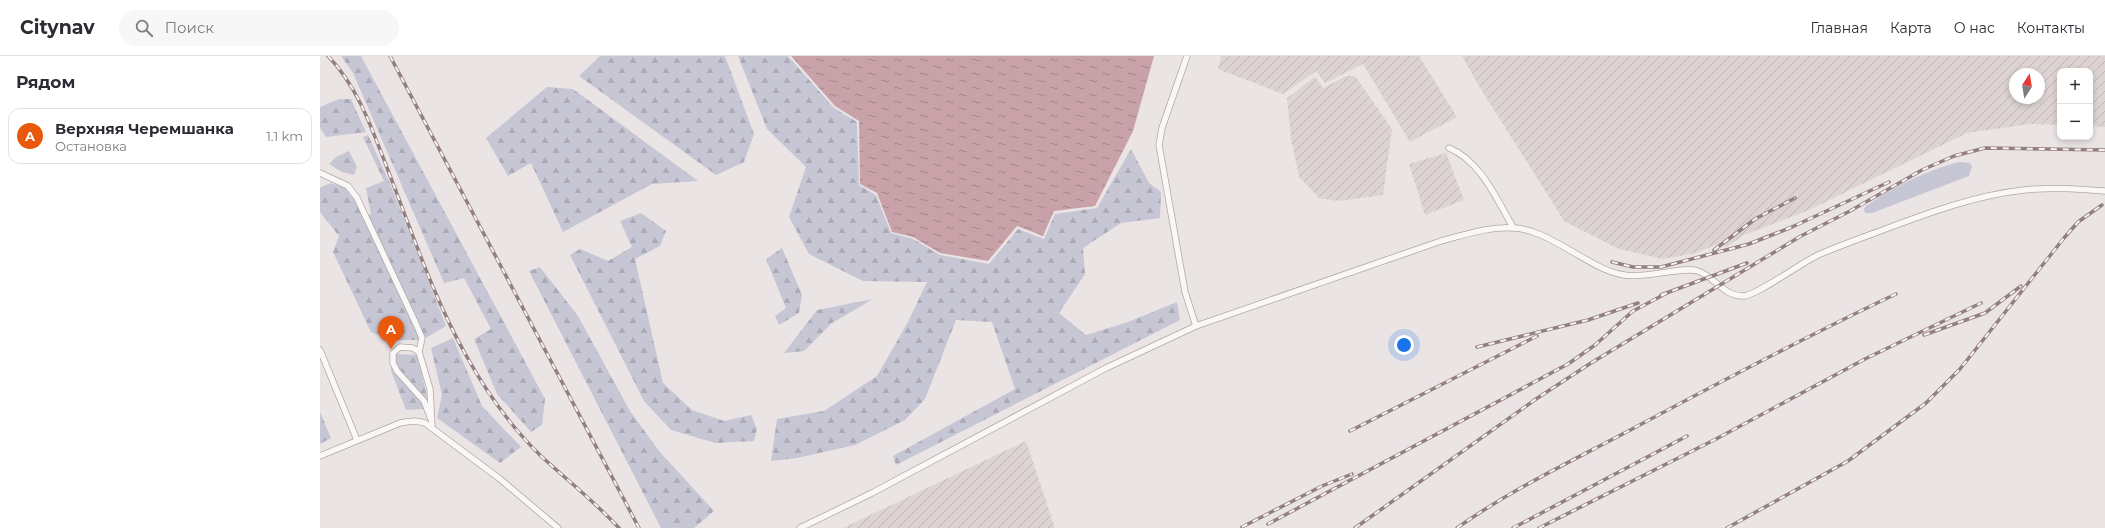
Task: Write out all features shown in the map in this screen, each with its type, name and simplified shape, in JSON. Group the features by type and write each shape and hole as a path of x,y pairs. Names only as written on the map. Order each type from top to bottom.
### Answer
{"street":[{"path":"1187,56 1162,128 1159,145 1185,292 1196,326"},
{"path":"1449,148 1467,160 1479,172 1513,228"},
{"path":"321,175 348,186 357,198 417,326 422,338 419,352 430,389 432,428"},
{"path":"800,528 878,489 1106,368 1196,326 1441,241 1476,232 1513,228 1537,234 1615,274 1644,276 1694,270 1703,274 1731,293 1744,296 1756,292 1798,265 1822,253 1934,211 1992,195 2024,190 2060,188 2105,191"},
{"path":"419,352 413,348 400,347 393,353 393,363 397,371 424,401 431,418"},
{"path":"320,350 357,440"},
{"path":"320,456 410,420 425,423 500,479 558,528"}],"shaded area":[{"path":"1221,56 1419,56 1457,117 1410,142 1363,64 1325,83 1316,71 1283,94 1218,69"},
{"path":"1462,56 2105,56 2105,127 2093,126 2093,68 2057,68 2057,125 2029,124 1967,133 1809,210 1744,235 1726,247 1722,242 1696,253 1663,259 1619,249 1564,221 1477,83"},
{"path":"1346,76 1355,76 1392,129 1383,195 1338,201 1319,198 1299,177 1291,139 1287,98 1315,77 1323,88"},
{"path":"1446,153 1464,200 1425,215 1409,164"},
{"path":"1026,441 1055,528 843,528"}],"green space":[{"path":"341,56 361,56 545,399 542,425 531,432 497,394 474,339 491,329 464,278 444,283 353,73"},
{"path":"600,56 725,56 754,134 744,162 716,175 579,76"},
{"path":"738,56 788,56 834,108 857,122 859,185 876,195 891,233 913,239 940,255 989,264 1018,229 1044,239 1055,214 1097,208 1131,149 1149,183 1161,192 1160,218 1121,223 1083,248 1085,274 1059,313 1086,335 1128,322 1177,302 1180,320 896,465 893,456 1015,389 992,322 956,320 925,399 905,420 855,445 797,458 771,461 777,419 824,411 877,376 908,322 927,282 863,281 809,254 789,217 806,167 767,129"},
{"path":"547,87 573,89 698,181 652,184 563,232 531,163 508,176 486,138"},
{"path":"339,99 351,99 366,132 326,137 320,128 320,107"},
{"path":"368,135 389,181 446,326 422,340 391,340 371,332 333,252 339,236 320,212 320,188 330,183 344,187 358,205 362,217 371,214 366,188 384,181 363,137"},
{"path":"349,151 357,167 354,175 342,172 329,164 336,157"},
{"path":"1959,162 1970,163 1972,167 1969,176 1872,213 1865,213 1864,209 1866,206 1887,192 1923,174"},
{"path":"641,213 666,231 660,246 635,259 663,383 692,410 724,421 751,415 757,429 754,441 715,443 671,430 644,401 570,255 580,249 608,261 632,247 620,221"},
{"path":"782,248 802,295 799,313 779,325 775,316 786,308 766,259"},
{"path":"540,267 578,316 630,411 659,451 714,511 694,528 661,528 529,271"},
{"path":"873,299 832,323 804,351 784,353 817,310"},
{"path":"453,338 482,406 521,447 500,463 437,418 442,395 431,348"},
{"path":"398,354 417,355 427,396 424,409 406,410 391,371 391,357"},
{"path":"320,412 331,438 320,444"}],"water":[{"path":"791,56 1154,56 1133,131 1095,206 1054,211 1043,236 1017,226 988,261 940,253 913,237 892,232 877,193 860,184 859,121 835,106"}],"railway":[{"path":"328,56 339,69 357,96 377,142 434,290 455,335 483,384 500,409 530,445 619,528"},
{"path":"390,56 639,528"},
{"path":"1355,528 1536,399 1591,363 1801,236 1850,211 1922,170 1954,156 1985,148 2105,150"},
{"path":"1612,262 1633,267 1661,267 1749,244 1792,227 1889,182"},
{"path":"1714,250 1755,219 1795,198"},
{"path":"1727,528 1848,461 1926,403 1960,369 2078,222 2102,205"},
{"path":"1661,295 1747,263"},
{"path":"1924,335 1985,313 2021,286"},
{"path":"1268,524 1568,364 1595,345 1633,311 1667,293"},
{"path":"1457,528 1499,500 1544,475 1830,326 1896,294"},
{"path":"1477,347 1588,320 1638,303"},
{"path":"1539,528 1716,439 1865,359 1981,303"},
{"path":"1350,431 1537,336"},
{"path":"1513,528 1687,436"},
{"path":"1242,527 1322,486 1352,474"}],"place":[{"name":"Верхняя Черемшанка","path":"391,349"}]}
